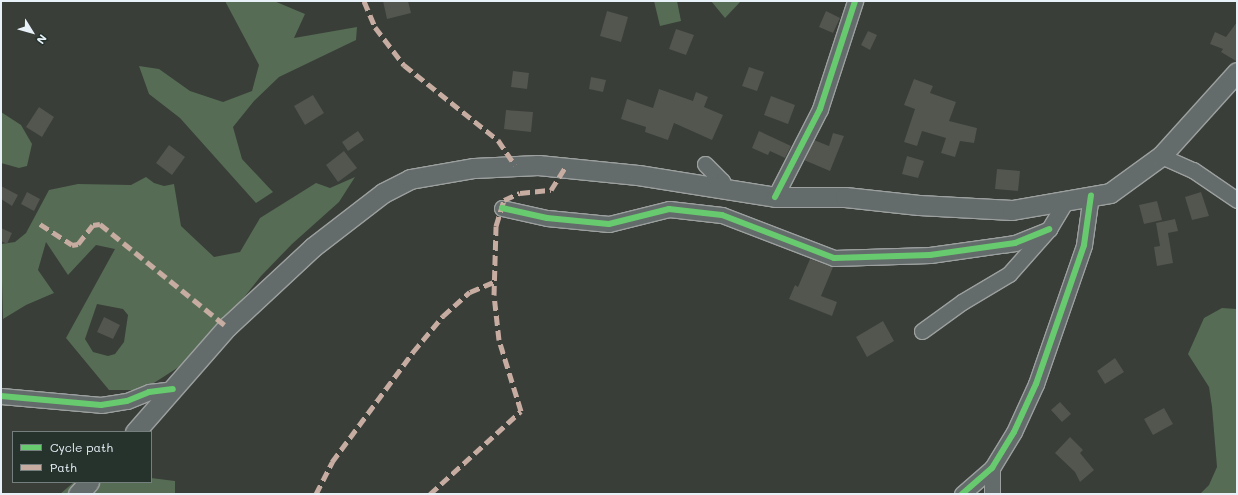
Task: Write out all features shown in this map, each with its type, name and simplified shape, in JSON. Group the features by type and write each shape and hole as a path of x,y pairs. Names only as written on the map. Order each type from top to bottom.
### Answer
{"main road":[{"path":"136,431 227,327 313,247 383,193 410,180 455,171 515,164 638,175 775,197 845,197 919,205 1012,210 1065,202 1091,195 1110,193 1161,156 1237,72"},
{"path":"78,494 88,483"}],"street":[{"path":"775,197 820,109 855,1"},
{"path":"1161,156 1193,170 1237,200"},
{"path":"705,164 722,181 720,189"},
{"path":"962,494 992,468 1014,432 1036,384 1084,245 1091,195"},
{"path":"922,331 962,302 1009,274 1049,229 1065,202"},
{"path":"502,208 547,218 609,224 669,209 722,215 828,256 857,259 930,255 1014,243 1049,229"},
{"path":"1,396 101,405 127,401 149,392 173,389"},
{"path":"992,468 992,494"}],"green space":[{"path":"225,1 274,1 305,14 294,38 357,27 356,40 279,77 254,101 233,127 242,159 273,192 256,203 180,118 149,94 139,66 159,69 190,91 223,102 252,91 259,65"},
{"path":"654,1 677,1 681,21 660,26"},
{"path":"711,1 741,1 725,18"},
{"path":"1,112 21,125 32,144 27,166 19,168 1,163"},
{"path":"146,177 154,183 164,186 174,184 181,226 214,257 240,252 260,218 316,183 330,188 355,177 339,202 292,244 261,276 199,354 143,390 109,390 66,338 115,249 96,245 68,275 46,242 38,270 54,293 26,305 3,319 1,244 15,242 26,233 49,190 78,184 131,185","holes":["97,304 123,309 128,315 124,342 115,354 108,356 93,352 85,339"]},
{"path":"1222,308 1237,309 1237,494 1200,494 1209,485 1217,467 1212,407 1209,387 1188,354 1204,318"},
{"path":"152,478 175,481 175,494 60,494 73,483 152,483"}],"building":[{"path":"383,1 408,1 411,13 387,19"},
{"path":"607,11 628,17 621,42 600,36"},
{"path":"826,11 840,18 833,33 819,27"},
{"path":"1237,22 1236,61 1221,52 1223,49 1210,44 1215,32 1226,37"},
{"path":"676,29 694,35 686,55 669,49"},
{"path":"868,31 877,35 870,50 861,45"},
{"path":"749,67 764,72 757,91 742,86"},
{"path":"513,71 529,73 527,89 511,87"},
{"path":"591,77 606,80 603,92 589,89"},
{"path":"914,79 933,86 930,93 956,102 949,121 977,128 974,143 960,141 955,157 941,153 946,138 922,131 917,146 904,142 915,109 904,105"},
{"path":"659,89 693,101 696,92 708,97 704,107 723,115 712,140 674,123 668,140 645,132 646,127 621,119 627,99 653,108"},
{"path":"313,95 324,113 305,125 294,106"},
{"path":"771,96 795,105 788,124 764,115"},
{"path":"39,107 54,117 42,137 26,127"},
{"path":"506,110 533,112 531,132 504,129"},
{"path":"358,131 364,140 348,151 342,142"},
{"path":"759,131 791,146 785,158 770,151 768,155 752,148"},
{"path":"833,133 844,136 830,171 804,160 814,140 829,146"},
{"path":"169,145 185,157 172,175 156,163"},
{"path":"344,151 357,168 338,182 326,165"},
{"path":"907,156 924,161 918,178 902,174"},
{"path":"997,169 1020,171 1018,191 995,189"},
{"path":"1,186 18,195 12,206 1,199"},
{"path":"27,192 40,199 34,211 21,204"},
{"path":"1201,192 1209,216 1192,220 1185,197"},
{"path":"1157,201 1162,220 1144,224 1139,205"},
{"path":"1175,219 1178,231 1168,233 1173,263 1157,266 1154,247 1160,246 1156,223"},
{"path":"1,228 12,233 7,244 1,241"},
{"path":"810,259 833,267 821,296 837,302 832,316 789,299 795,285 798,287"},
{"path":"104,317 120,325 113,339 97,332"},
{"path":"883,321 894,341 867,357 856,337"},
{"path":"1115,358 1124,372 1105,384 1097,371"},
{"path":"1060,402 1071,414 1062,422 1051,410"},
{"path":"1164,408 1173,424 1153,435 1144,419"},
{"path":"1070,437 1083,450 1080,453 1094,470 1080,482 1075,472 1055,453"}],"marked path":[{"path":"364,1 375,27 404,65 498,140 515,165"},
{"path":"430,494 521,411 499,340 494,295 496,226 504,200 520,193 551,190 565,168"},
{"path":"40,224 72,245 78,244 93,225 100,224 227,327"},
{"path":"316,494 332,462 413,352 443,316 470,292 494,282"}],"cycle path":[{"path":"775,197 820,109 855,1"},
{"path":"962,494 992,468 1014,432 1036,384 1084,245 1091,195"},
{"path":"502,208 547,218 609,224 669,209 722,215 834,258 930,255 1015,243 1049,229"},
{"path":"1,396 101,405 127,401 149,392 173,389"}]}
